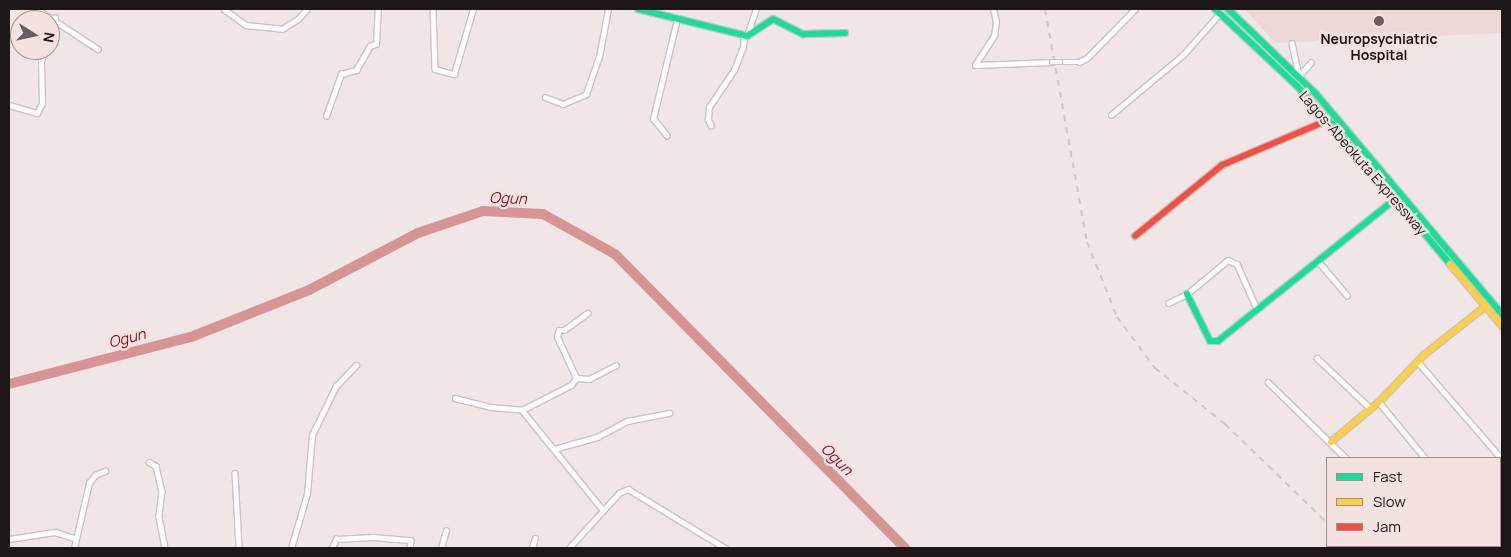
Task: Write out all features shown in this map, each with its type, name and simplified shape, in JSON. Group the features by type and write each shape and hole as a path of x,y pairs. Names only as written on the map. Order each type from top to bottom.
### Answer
{"main road":[{"path":"638,9 745,36 755,34 773,19 803,34 845,33"},
{"name":"Lagos-Abeokuta Expressway","path":"1228,9 1299,76 1502,314"},
{"name":"Lagos-Abeokuta Expressway","path":"1218,11 1328,120 1502,326"},
{"path":"1135,236 1222,165 1328,120"},
{"path":"1187,294 1210,341 1218,342 1254,315 1257,309 1395,199"},
{"path":"1331,442 1379,402 1418,362 1486,306"}],"street":[{"path":"224,9 246,25 282,29 298,20 307,9"},
{"path":"326,116 341,74 356,70 370,46 376,44 378,9"},
{"path":"433,9 435,70 454,74 473,9"},
{"path":"545,97 563,104 586,94 599,57 608,9"},
{"path":"711,126 708,120 709,107 734,70 756,9"},
{"path":"993,9 996,22 994,36 975,65 1079,62 1086,58 1135,9"},
{"path":"1111,115 1183,55 1218,11"},
{"path":"667,136 653,119 677,19"},
{"path":"60,22 98,49"},
{"path":"1292,43 1299,76"},
{"path":"9,105 37,113 42,103 42,60"},
{"path":"1299,76 1311,62"},
{"path":"1168,303 1187,294 1224,262 1233,261 1257,309"},
{"path":"1318,261 1347,295"},
{"path":"576,378 557,337 559,330 564,330 587,313"},
{"path":"1317,358 1370,408"},
{"path":"1418,362 1500,457"},
{"path":"291,548 307,494 312,435 336,386 356,365"},
{"path":"576,378 590,379 616,365"},
{"path":"455,398 490,407 522,410 571,385 576,378"},
{"path":"1268,382 1345,457"},
{"path":"1379,402 1424,457"},
{"path":"522,410 603,510"},
{"path":"554,449 597,437 627,421 669,413"},
{"path":"149,462 156,466 162,491 159,517 166,548"},
{"path":"74,548 89,483 95,475 105,471"},
{"path":"235,473 240,548"},
{"path":"569,548 619,493 628,489 725,548"},
{"path":"441,548 446,531"},
{"path":"9,539 55,532 75,538"},
{"path":"332,548 336,539 372,537 411,540 410,548"},
{"path":"532,548 535,538"}],"shaded area":[{"name":"Neuropsychiatric Hospital","path":"1244,9 1502,9 1502,33 1276,43"}],"waterway":[{"name":"Ogun","path":"9,384 191,337 309,290 418,233 483,211 543,214 615,254 905,548"}],"railway":[{"path":"1045,9 1087,242 1117,317 1155,368 1225,424 1326,522"}],"traffic: fast":[{"path":"638,9 747,36 773,19 803,34 845,33"},
{"path":"1215,9 1297,86 1333,125 1450,264"},
{"path":"1228,9 1316,94 1502,314"},
{"path":"1187,294 1210,341 1218,341 1395,199"}],"traffic: slow":[{"path":"1450,264 1502,326"},
{"path":"1331,442 1379,402 1425,354 1486,306"}],"traffic: jam":[{"path":"1135,236 1222,165 1328,120"}],"place":[{"name":"Neuropsychiatric Hospital","path":"1379,21"}]}
